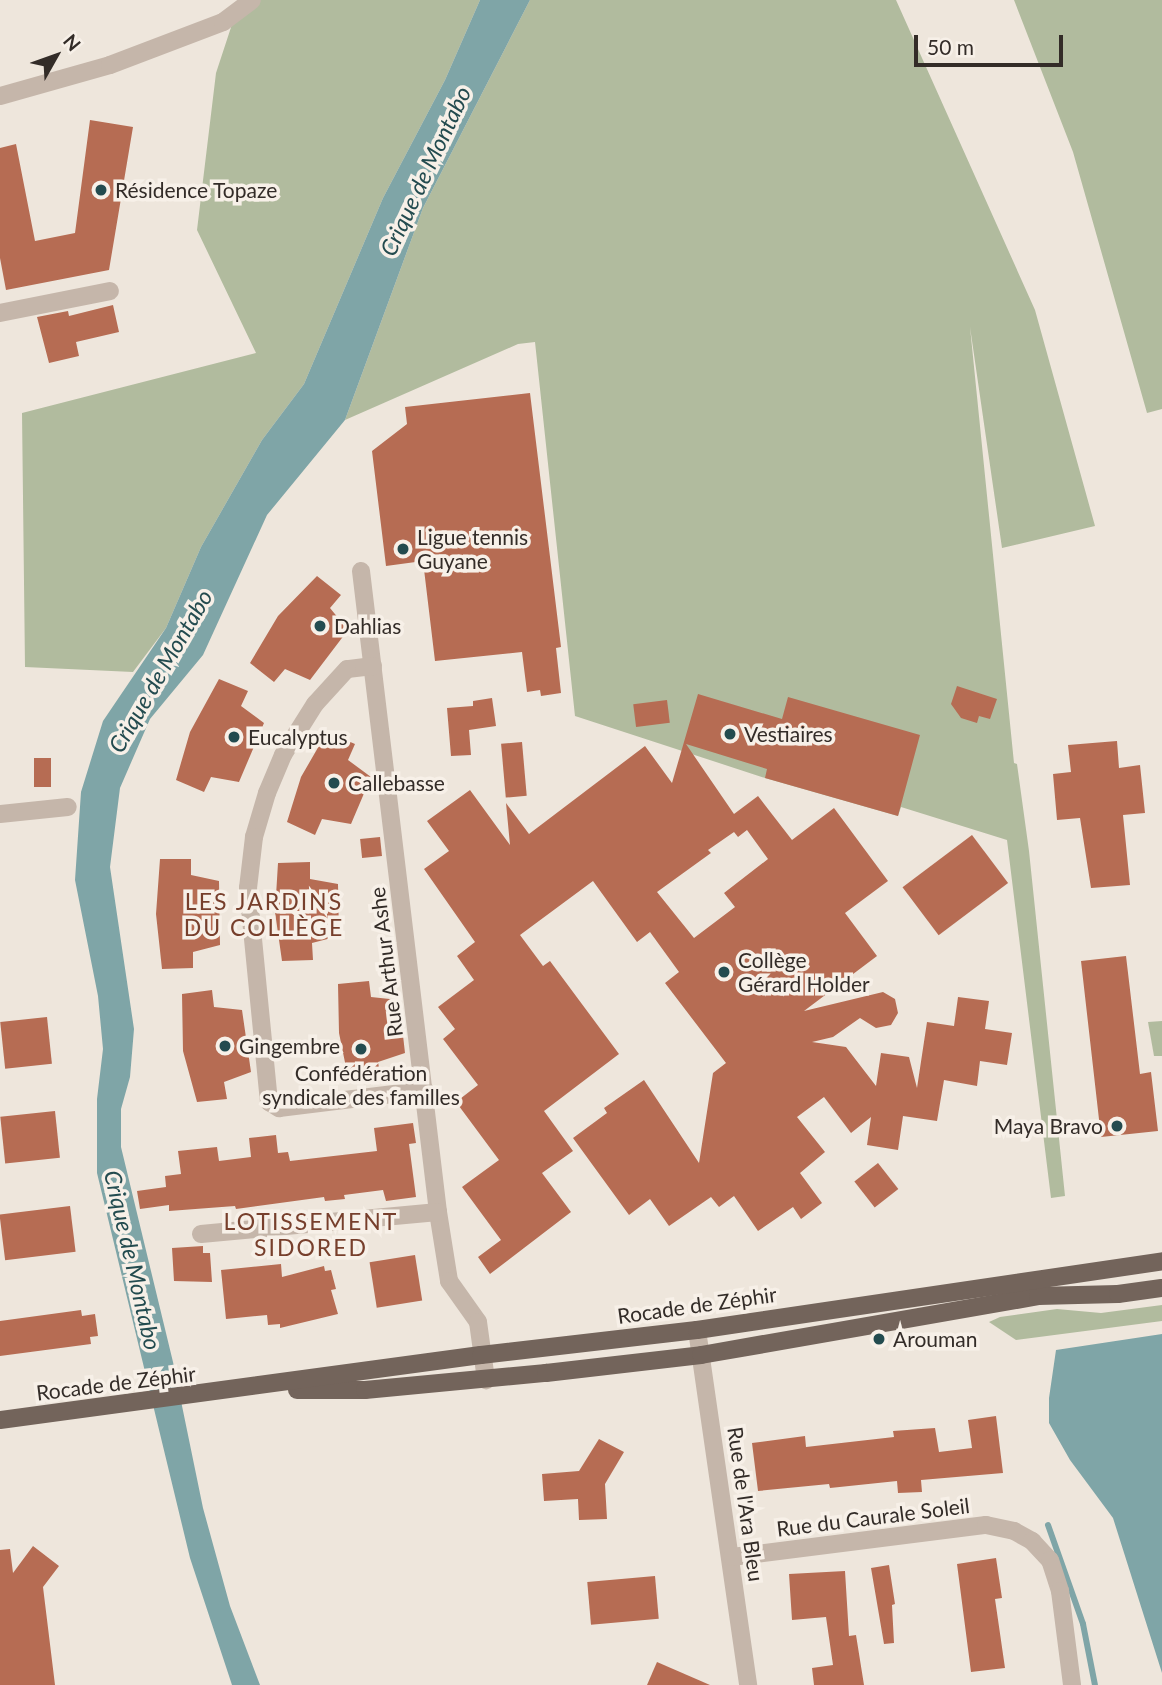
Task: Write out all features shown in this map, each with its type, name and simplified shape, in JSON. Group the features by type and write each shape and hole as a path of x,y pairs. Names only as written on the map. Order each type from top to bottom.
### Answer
{"main road":[{"name":"Rocade de Zéphir","path":"0,1420 187,1397 479,1347 697,1330 1162,1261"},
{"name":"Rocade de Zéphir","path":"237,1389 365,1390 485,1380 701,1355 1038,1296 1118,1294 1162,1288"}],"street":[{"path":"0,96 110,65 223,22 252,0"},
{"path":"0,313 110,291"},
{"name":"Rue Arthur Ashe","path":"361,570 438,1212 449,1281 478,1322 485,1380"},
{"path":"373,666 347,669 315,704 283,755 267,793 254,837 248,888 269,1102 279,1108 425,1090"},
{"path":"0,814 68,807"},
{"path":"201,1234 438,1212"},
{"name":"Rue de l'Ara Bleu","path":"697,1330 732,1557 748,1685"},
{"name":"Rue du Caurale Soleil","path":"732,1557 986,1525 1014,1531 1032,1541 1050,1560 1060,1591 1072,1685"}],"green space":[{"path":"240,0 480,0 445,80 383,198 304,384 262,440 201,547 166,628 133,672 25,667 22,413 256,353 197,230 216,73"},
{"path":"530,0 896,0 1035,310 1095,526 1002,548 970,327 1014,763 1017,764 1029,851 1065,1196 1051,1198 1007,840 901,807 898,816 765,778 575,716 535,342 518,344 345,420 423,208"},
{"path":"1014,0 1162,0 1162,409 1147,413 1073,152"},
{"path":"1162,1021 1162,1056 1154,1056 1148,1022"},
{"path":"1162,1305 1162,1321 1016,1340 989,1322 1000,1317 1057,1309 1101,1313"}],"water":[{"name":"Crique de Montabo","path":"480,0 530,0 423,208 345,420 267,515 203,655 150,719 120,788 110,867 134,1029 130,1077 121,1109 121,1147 173,1362 203,1508 230,1606 260,1685 232,1685 190,1558 97,1173 97,1099 103,1049 98,996 75,880 81,792 103,721 166,628 201,547 262,440 304,384 383,198 445,80"},
{"path":"1162,1334 1162,1673 1113,1518 1070,1460 1049,1423 1049,1398 1056,1350"}],"building":[{"name":"Résidence Topaze","path":"90,120 133,127 109,270 6,290 0,258 0,148 16,144 35,241 75,233"},
{"path":"113,305 119,332 76,342 79,356 49,363 37,317 68,311 69,316"},
{"path":"530,393 561,647 556,648 561,693 541,696 540,690 527,692 522,652 435,661 423,561 386,566 372,451 407,424 405,407"},
{"name":"Dahlias","path":"317,576 341,595 330,608 348,630 310,680 285,669 274,682 250,663 278,616"},
{"name":"Eucalyptus","path":"219,679 248,691 241,706 264,723 239,782 211,777 204,792 176,780 190,732"},
{"path":"957,686 997,699 990,719 979,716 977,723 961,718 951,704"},
{"path":"698,694 782,719 788,697 920,735 898,816 765,778 767,769 686,744 734,814 758,796 792,840 834,808 888,881 845,913 877,956 804,1011 883,992 895,999 898,1013 891,1025 876,1028 860,1018 833,1037 812,1042 846,1047 876,1086 881,1053 909,1057 917,1088 927,1022 954,1026 958,997 989,1001 985,1029 1012,1033 1007,1065 980,1061 977,1086 944,1080 937,1121 903,1116 898,1150 867,1145 871,1117 851,1133 824,1097 797,1117 825,1152 800,1173 822,1203 801,1219 793,1207 758,1231 734,1196 719,1207 711,1197 669,1226 650,1199 629,1215 573,1138 607,1113 604,1108 644,1080 699,1163 713,1073 726,1063 665,983 679,972 650,932 637,942 593,881 520,935 543,966 550,961 619,1054 544,1111 573,1151 542,1173 571,1212 490,1274 478,1257 501,1240 462,1187 499,1160 456,1102 478,1085 443,1039 455,1029 438,1007 474,980 457,956 475,942 424,869 449,851 427,821 470,790 510,845 506,803 529,834 645,746 672,783","holes":["747,830 768,859 724,893 735,907 694,938 657,892 711,853 708,850 734,832 738,837"]},
{"path":"492,698 496,726 469,730 471,755 451,756 447,708 473,706 473,701"},
{"path":"667,700 670,723 636,727 633,704"},
{"name":"Callebasse","path":"327,732 355,744 348,760 371,777 351,824 322,819 315,835 287,822 301,777"},
{"path":"1117,741 1119,768 1140,765 1145,813 1123,815 1130,885 1091,888 1080,818 1057,820 1053,774 1071,772 1068,745"},
{"path":"522,742 527,796 506,798 501,744"},
{"path":"34,758 51,758 51,787 34,787"},
{"path":"972,835 1008,883 939,935 903,887"},
{"path":"380,837 382,856 362,858 360,839"},
{"path":"160,859 191,859 191,875 219,881 220,945 193,952 193,968 162,969 156,914"},
{"path":"310,862 310,879 338,884 339,936 312,943 313,960 282,961 275,912 278,863"},
{"path":"1126,956 1140,1074 1151,1072 1158,1131 1101,1137 1081,961"},
{"path":"369,981 371,997 399,1000 405,1053 378,1062 381,1079 349,1082 339,1033 338,984"},
{"name":"Gingembre","path":"212,990 214,1007 242,1010 251,1072 224,1082 227,1099 197,1102 183,1051 182,994"},
{"path":"47,1017 52,1064 5,1069 0,1022"},
{"path":"55,1111 60,1158 5,1163 0,1117"},
{"path":"413,1123 416,1143 409,1144 416,1197 386,1201 383,1190 344,1195 345,1199 325,1201 324,1197 236,1209 235,1206 169,1211 169,1205 140,1209 137,1191 166,1187 165,1176 181,1174 178,1151 217,1147 219,1161 251,1157 249,1138 276,1135 278,1153 288,1152 290,1161 377,1151 374,1128"},
{"path":"878,1163 898,1189 875,1207 854,1181"},
{"path":"70,1206 76,1252 5,1260 0,1215"},
{"path":"203,1246 203,1253 210,1253 212,1282 174,1281 172,1248"},
{"path":"415,1255 422,1300 377,1308 370,1262"},
{"path":"281,1264 282,1277 324,1266 325,1271 331,1270 336,1289 331,1290 338,1314 280,1328 280,1324 268,1325 267,1315 226,1319 221,1270"},
{"path":"81,1310 82,1316 95,1314 98,1336 90,1337 91,1344 0,1356 0,1321"},
{"path":"996,1416 1003,1473 921,1480 922,1492 898,1493 897,1481 830,1488 829,1484 758,1491 752,1443 805,1436 806,1447 894,1437 893,1431 935,1428 939,1452 972,1448 968,1420"},
{"path":"599,1439 624,1452 605,1484 607,1519 579,1520 578,1499 544,1501 542,1474 579,1471"},
{"path":"33,1546 59,1566 43,1587 55,1685 0,1685 0,1550 10,1549 13,1573"},
{"path":"996,1558 1002,1598 995,1599 1005,1668 971,1672 957,1564"},
{"path":"889,1565 895,1604 892,1605 894,1643 884,1644 871,1568"},
{"path":"845,1571 849,1636 856,1635 864,1685 814,1685 812,1668 833,1665 826,1617 792,1620 789,1574"},
{"path":"655,1576 659,1619 591,1625 587,1582"},
{"path":"657,1662 710,1685 647,1685"}],"waterway":[{"path":"1048,1525 1083,1624 1095,1685"}],"place":[{"name":"Résidence Topaze","path":"101,190"},
{"name":"Ligue tennis Guyane","path":"403,549"},
{"name":"Dahlias","path":"320,626"},
{"name":"Vestiaires","path":"730,734"},
{"name":"Eucalyptus","path":"234,737"},
{"name":"Callebasse","path":"334,783"},
{"name":"Collège Gérard Holder","path":"724,972"},
{"name":"Gingembre","path":"225,1046"},
{"name":"Confédération syndicale des familles","path":"361,1049"},
{"name":"Maya Bravo","path":"1117,1126"},
{"name":"Arouman","path":"879,1339"}],"district":[{"name":"LES JARDINS DU COLLÈGE","path":"264,914"},
{"name":"LOTISSEMENT SIDORED","path":"311,1234"}]}
